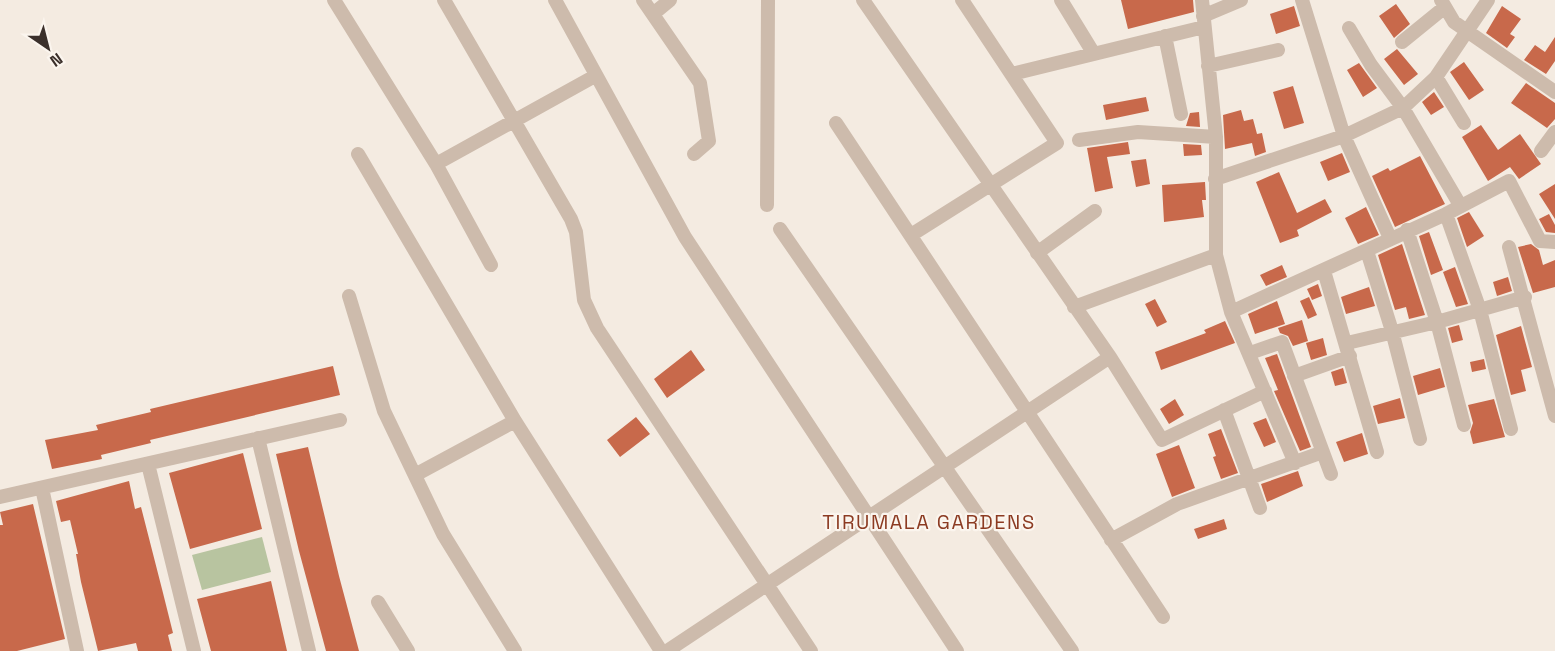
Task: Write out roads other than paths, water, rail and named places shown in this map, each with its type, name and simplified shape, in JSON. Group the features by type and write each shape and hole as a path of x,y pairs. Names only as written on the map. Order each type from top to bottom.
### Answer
{"street":[{"path":"334,0 435,164 491,265"},
{"path":"444,0 571,219 576,232 585,300 597,328 811,651"},
{"path":"555,0 685,237 957,651"},
{"path":"643,0 700,83 709,141 694,153"},
{"path":"653,14 670,0"},
{"path":"767,205 768,0"},
{"path":"863,0 1110,357 1162,440 1265,392"},
{"path":"911,236 1056,143 962,0"},
{"path":"1061,0 1094,54"},
{"path":"1202,0 1216,137 1216,255 1231,312 1295,463"},
{"path":"1012,74 1166,36 1204,21 1241,0"},
{"path":"1302,0 1344,136 1390,238"},
{"path":"1215,179 1344,136 1403,108 1436,77 1488,0"},
{"path":"1402,42 1443,4 1454,22 1555,92"},
{"path":"1349,28 1371,64 1403,108 1460,205"},
{"path":"1166,36 1181,114"},
{"path":"1208,66 1278,50"},
{"path":"435,164 515,123 595,76"},
{"path":"1436,77 1464,123"},
{"path":"836,123 1028,410 1162,617"},
{"path":"1079,140 1138,132 1216,137"},
{"path":"1541,151 1555,132"},
{"path":"358,154 515,421 661,651"},
{"path":"1231,312 1446,214 1509,181 1540,241 1555,242"},
{"path":"1037,253 1095,211"},
{"path":"1446,214 1480,310 1511,429"},
{"path":"780,229 1072,651"},
{"path":"1407,230 1437,322 1464,425"},
{"path":"1509,247 1525,297 1555,416"},
{"path":"1367,250 1392,331 1420,439"},
{"path":"1074,307 1216,255"},
{"path":"1324,271 1377,452"},
{"path":"349,296 384,411 443,534 515,651"},
{"path":"1293,376 1392,331 1437,322 1525,297"},
{"path":"1250,353 1282,342 1331,474"},
{"path":"667,651 869,520 945,466 1110,357"},
{"path":"1224,410 1260,508"},
{"path":"0,497 340,420"},
{"path":"415,475 515,421"},
{"path":"258,438 309,651"},
{"path":"1111,540 1177,504 1323,452"},
{"path":"148,464 194,651"},
{"path":"42,488 77,651"},
{"path":"378,602 408,651"}],"district":[{"name":"TIRUMALA GARDENS","path":"929,522"}]}
